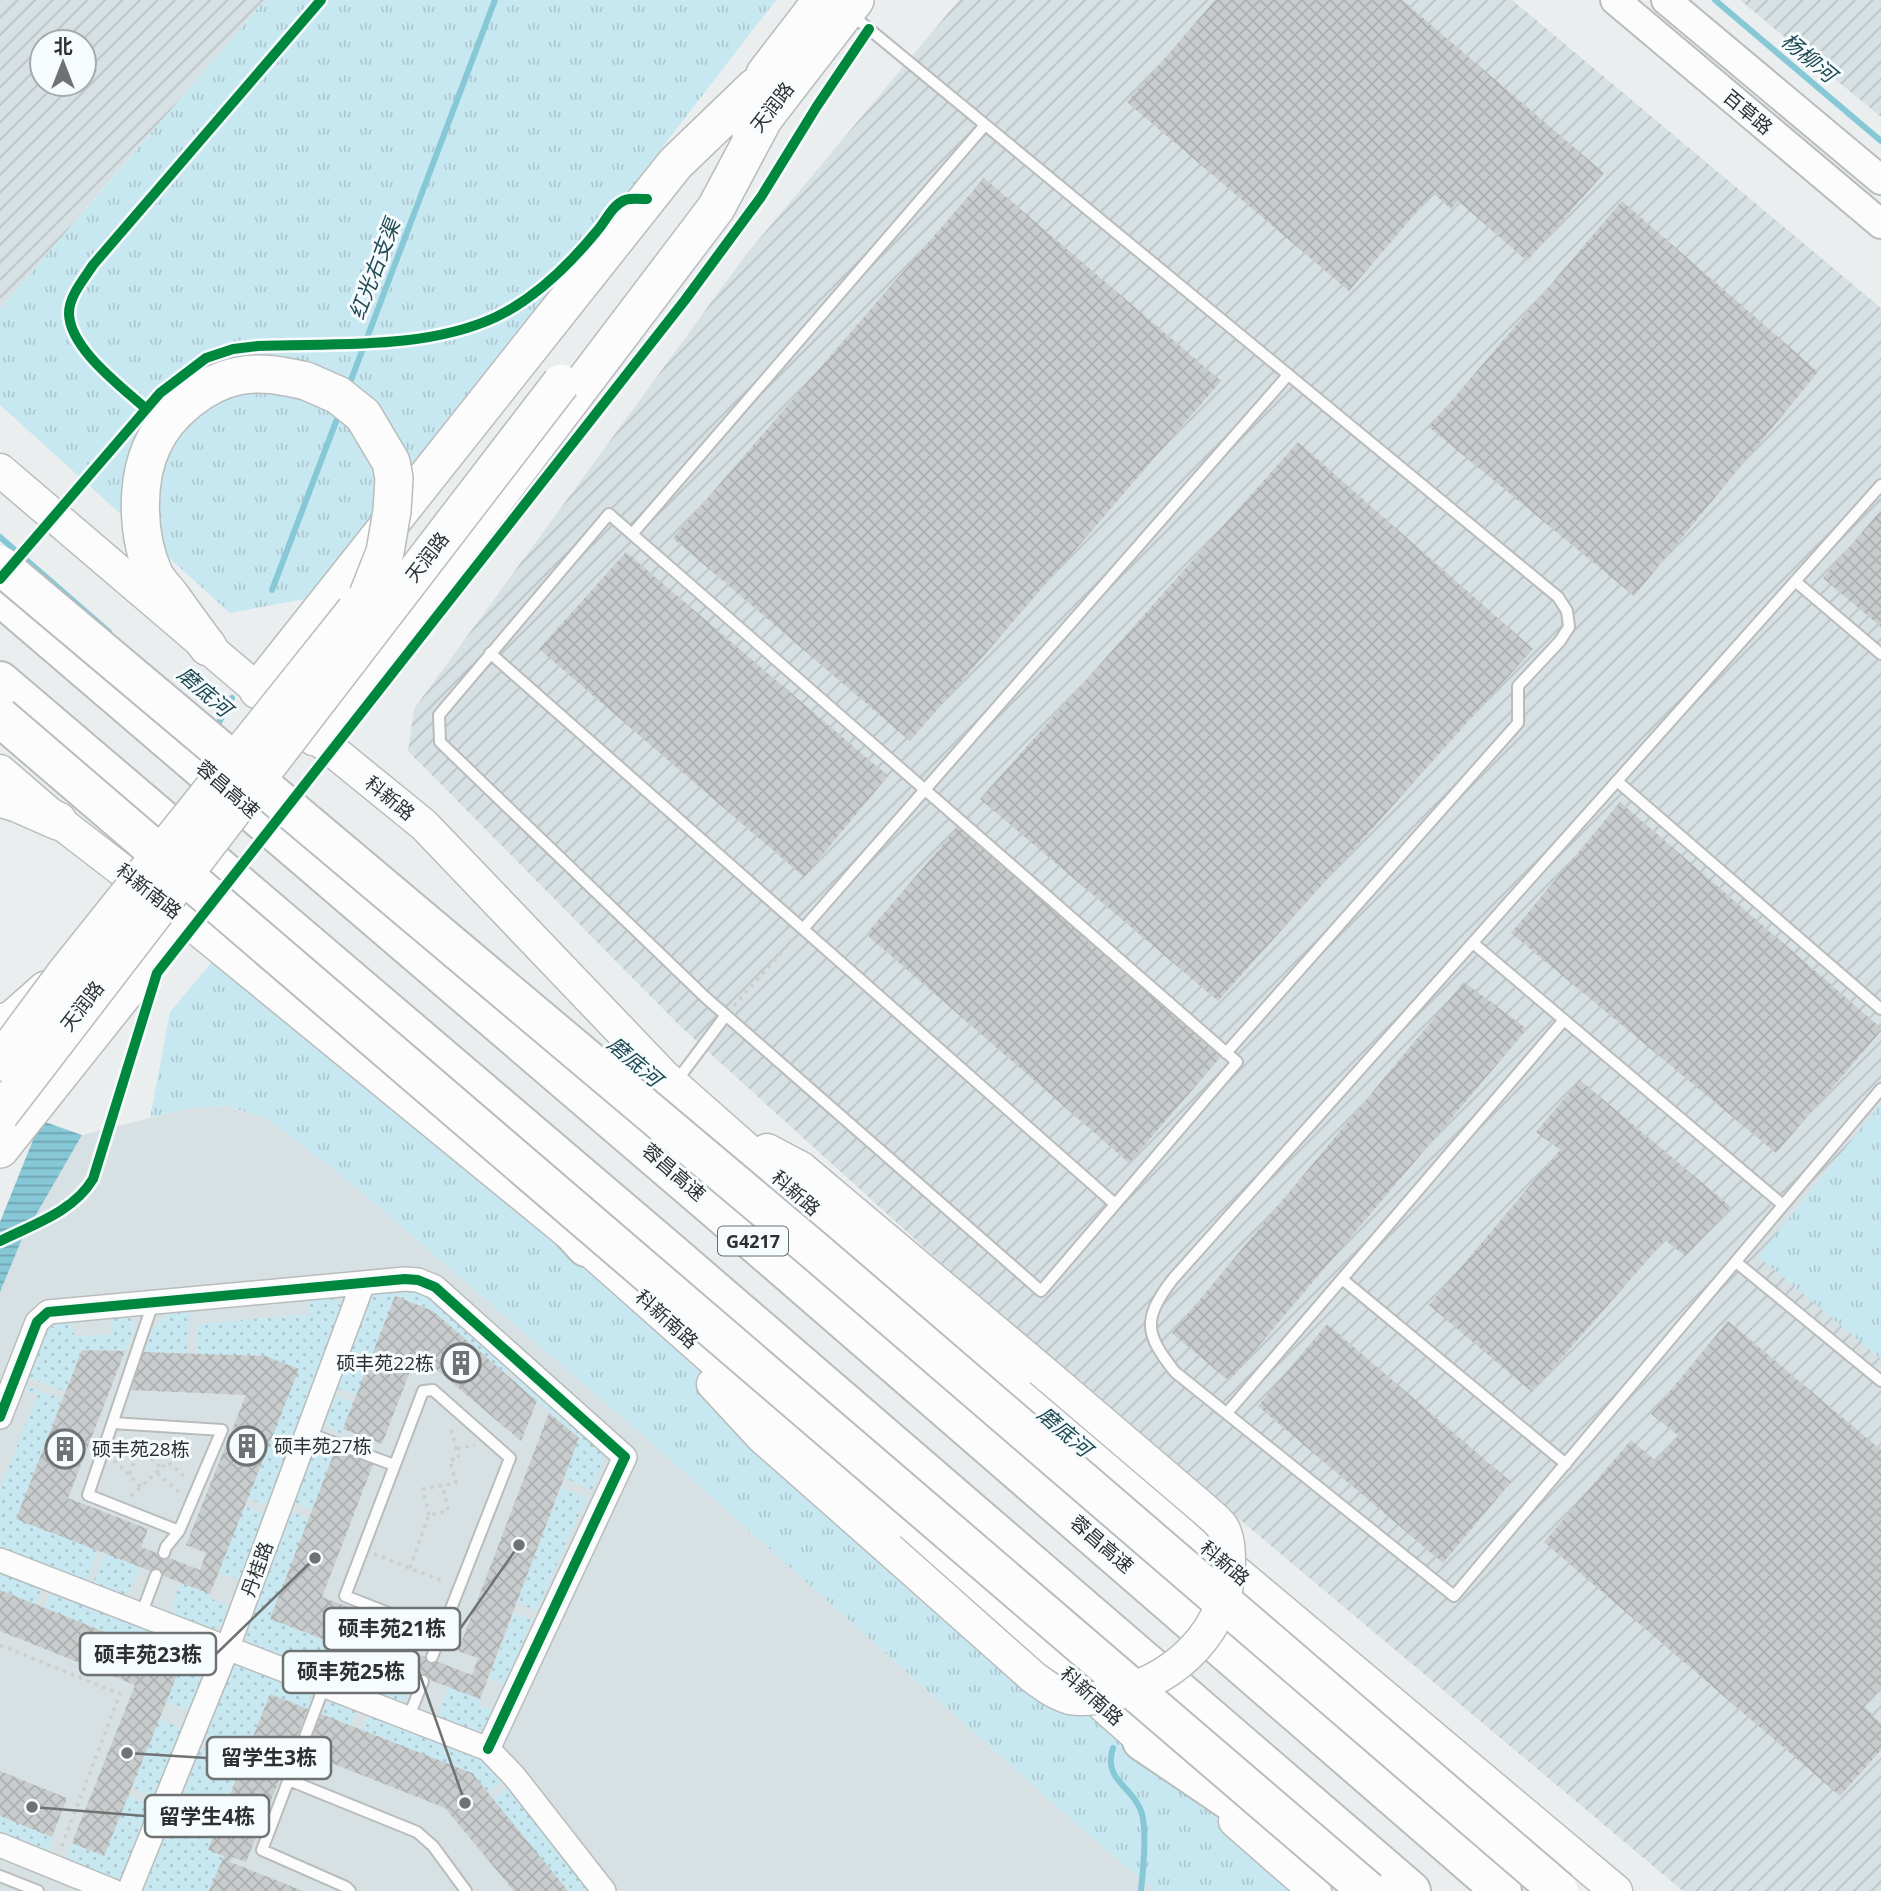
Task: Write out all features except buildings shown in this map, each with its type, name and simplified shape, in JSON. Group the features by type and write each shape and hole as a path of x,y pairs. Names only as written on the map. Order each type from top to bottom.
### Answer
{"highway":[{"path":"0,565 825,1260 1559,1891"},
{"name":"蓉昌高速","path":"0,596 708,1202 1502,1891"},
{"name":"G4217","path":"0,681 670,1252 1411,1891"},
{"path":"0,717 1366,1891"},
{"path":"309,944 586,1247"},
{"path":"1143,1741 1366,1891"}],"main road":[{"name":"天润路","path":"0,1114 551,376 760,102 841,4"},
{"path":"258,690 675,164 760,102"},
{"path":"315,737 716,208 760,102"},
{"path":"208,647 155,575 144,538 141,500 152,444 161,430 184,404 214,384 237,376 272,373 306,381 338,395 363,415 391,462 394,478 385,552 368,594"},
{"name":"天润路","path":"0,1062 66,974 368,594 551,376"},
{"name":"科新路","path":"0,470 258,690 424,825 674,1085 1017,1388 1616,1891"},
{"name":"科新南路","path":"0,771 58,821 184,918 586,1247 1315,1891"},
{"path":"0,798 58,821"},
{"path":"0,1149 184,918"},
{"path":"0,1023 12,1020 66,974"},
{"path":"586,1247 762,1437 1033,1677 1054,1692 1073,1699 1103,1697 1142,1686 1181,1663 1216,1621 1228,1579 1229,1551 1223,1528 1204,1509 801,1168 723,1129"}],"street":[{"name":"百草路","path":"1615,0 1881,223"},
{"name":"百草路","path":"1666,0 1881,180"},
{"path":"0,1418 41,1317 56,1311 405,1279 418,1280 435,1287 625,1457 488,1749"},
{"name":"丹桂路","path":"129,1891 228,1649 363,1283"},
{"path":"0,1560 488,1749 514,1776 604,1891"},
{"path":"0,1845 113,1891"}],"lane":[{"path":"841,4 1558,597 1567,611 1569,627 1560,641 1518,686 1518,723 1226,1053"},
{"path":"633,533 985,125"},
{"path":"803,929 1288,375"},
{"path":"1881,485 1181,1270 1157,1299 1149,1327 1157,1349 1175,1372 1454,1596 1881,1089"},
{"path":"609,514 633,533 1237,1062 1041,1291 726,1015 440,742 439,715 609,514"},
{"path":"1795,581 1881,654"},
{"path":"490,653 1115,1204"},
{"path":"1617,781 1881,1009"},
{"path":"1473,943 1783,1205"},
{"path":"674,1085 726,1015"},
{"path":"1227,1413 1564,1020"},
{"path":"1736,1262 1881,1381"},
{"path":"1342,1279 1566,1464"},
{"path":"153,1303 88,1495 178,1531"},
{"path":"432,1657 442,1634 510,1458 433,1390 423,1391 345,1595 442,1634"},
{"path":"114,1423 222,1430 178,1531 164,1553"},
{"path":"308,1433 394,1465"},
{"path":"141,1615 156,1575"},
{"path":"408,1718 423,1681"},
{"path":"325,1684 262,1850 351,1891"},
{"path":"289,1780 416,1832 433,1846 466,1891"},
{"path":"0,1890 2,1877 38,1891"}],"path":[{"path":"726,1015 795,938"},
{"path":"410,1568 429,1515 423,1489 456,1483 450,1460 459,1458 441,1397"},
{"path":"114,1423 161,1468"},
{"path":"128,1475 140,1447"},
{"path":"110,1456 141,1487"},
{"path":"119,1507 168,1462 197,1489"},
{"path":"156,1473 191,1502"},
{"path":"429,1515 448,1511 443,1485"},
{"path":"362,1549 459,1588"},
{"path":"0,1645 120,1694 54,1866"}],"shaded area":[{"path":"0,0 265,0 0,309"},
{"path":"959,0 1512,0 1881,308 1881,1891 1683,1891 1035,1348 681,1027 408,751 414,709 745,256"},
{"path":"1740,0 1881,0 1881,117 1824,70"},
{"path":"227,1106 266,1118 352,1184 639,1432 1074,1822 1155,1891 0,1891 0,1292 22,1239 82,1135 191,1108"}],"green space":[{"path":"265,0 776,0 315,597 230,613 0,405 0,309"},
{"path":"217,956 865,1508 1300,1891 1155,1891 1074,1822 639,1432 352,1184 266,1118 227,1106 191,1108 150,1118 170,1012"},
{"path":"1881,1104 1881,1359 1758,1256"},
{"path":"401,1288 426,1294 510,1366 505,1373 433,1311 396,1296 357,1395 334,1387 369,1299 373,1295"},
{"path":"334,1296 344,1310 269,1507 247,1498 265,1356 197,1354 197,1324 309,1314 309,1297"},
{"path":"190,1311 187,1353 145,1352 158,1321 170,1314"},
{"path":"126,1315 134,1327 125,1351 82,1350 65,1391 28,1378 44,1332 58,1323 72,1321 74,1337 111,1334 111,1316"},
{"path":"519,1373 603,1452 603,1462 592,1490 565,1478 579,1438 513,1380"},
{"path":"25,1385 62,1399 16,1518 97,1550 85,1586 0,1552 0,1490 37,1395 23,1389"},
{"path":"331,1395 354,1403 341,1436 325,1422"},
{"path":"321,1446 336,1448 312,1509 291,1502 304,1461 314,1449"},
{"path":"561,1488 587,1497 536,1611 517,1602"},
{"path":"244,1506 267,1515 244,1581 218,1572"},
{"path":"287,1510 309,1519 270,1619 349,1649 339,1681 250,1646 243,1629"},
{"path":"105,1553 140,1567 132,1586 123,1594 111,1594 91,1588"},
{"path":"0,1567 44,1584 35,1604 0,1590"},
{"path":"180,1582 210,1594 209,1598 231,1606 221,1624 209,1629 177,1619 172,1607"},
{"path":"53,1586 202,1645 207,1662 206,1670 192,1711 166,1703 181,1662 44,1608"},
{"path":"514,1613 532,1620 504,1684 489,1678"},
{"path":"358,1653 412,1673 402,1706 346,1685"},
{"path":"244,1662 310,1689 311,1697 308,1709 270,1694 245,1756 199,1736 226,1672"},
{"path":"448,1687 480,1699 479,1705 494,1710 482,1729 474,1732 437,1719"},
{"path":"337,1699 359,1705 350,1726 321,1714 325,1706"},
{"path":"370,1709 476,1750 506,1779 488,1792 471,1773 363,1730"},
{"path":"159,1719 185,1730 157,1798 132,1787"},
{"path":"195,1746 241,1766 208,1849 224,1856 209,1891 146,1891 145,1880"},
{"path":"509,1786 593,1891 568,1891 493,1799"},
{"path":"128,1796 153,1807 128,1872 116,1880 110,1880 67,1860 72,1843 104,1856"},
{"path":"0,1816 52,1837 47,1855 0,1837"}],"water":[{"path":"45,1122 82,1135 22,1239 0,1292 0,1222 35,1135"}],"waterway":[{"name":"红光右支渠","path":"348,388 495,0"},
{"name":"杨柳河","path":"1715,0 1881,141"},
{"name":"红光右支渠","path":"272,590 340,411"},
{"name":"磨底河","path":"0,537 109,632"},
{"name":"红光右支渠","path":"217,726 232,698"},
{"name":"磨底河","path":"1113,1748 1111,1759 1115,1776 1138,1804 1142,1814 1144,1863 1141,1891"}],"cycle path":[{"path":"145,408 98,366 78,340 71,326 71,300 93,265 321,0"},
{"path":"0,1241 64,1209 93,1179 157,973 685,300 761,197 817,106 869,29"},
{"path":"0,579 160,393 206,358 233,349 258,346 379,343 410,340 469,328 511,309 551,280 620,202 647,199"},
{"path":"0,1417 37,1322 48,1312 405,1279 418,1280 435,1287 625,1457 488,1749"}],"place":[{"name":"硕丰苑22栋","path":"461,1363"},
{"name":"硕丰苑27栋","path":"247,1446"},
{"name":"硕丰苑28栋","path":"65,1449"},
{"name":"硕丰苑21栋","path":"519,1545"},
{"name":"硕丰苑23栋","path":"315,1558"},
{"name":"留学生3栋","path":"127,1753"},
{"name":"硕丰苑25栋","path":"465,1803"},
{"name":"留学生4栋","path":"32,1807"}]}
